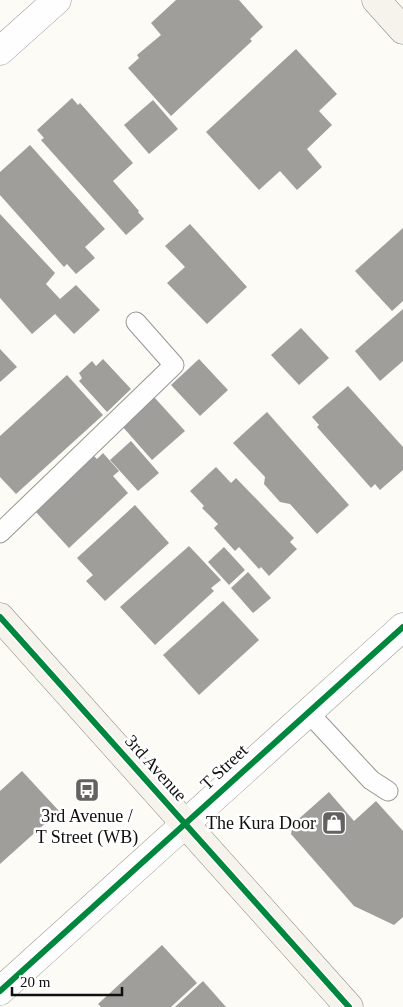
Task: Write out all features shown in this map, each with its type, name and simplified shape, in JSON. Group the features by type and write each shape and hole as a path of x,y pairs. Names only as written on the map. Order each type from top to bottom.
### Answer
{"street":[{"path":"0,51 57,0"},
{"path":"376,0 403,30"},
{"name":"3rd Avenue","path":"0,618 349,1007"},
{"name":"T Street","path":"0,992 403,627"}],"lane":[{"path":"0,533 174,366 136,322"},
{"path":"308,712 371,780 388,791"}],"building":[{"path":"176,0 239,0 263,27 250,39 252,41 171,116 128,68 139,58 137,55 161,35 151,23"},
{"path":"296,49 337,94 319,111 332,125 307,149 322,167 297,190 280,171 259,190 206,132"},
{"path":"72,98 78,105 80,103 133,163 113,181 144,219 126,235 41,140 44,138 37,130"},
{"path":"153,100 178,129 149,154 124,125"},
{"path":"30,145 105,229 85,247 95,258 76,274 67,264 64,267 0,195 0,172"},
{"path":"0,214 55,273 46,284 60,299 76,285 100,310 74,334 55,314 32,334 0,298"},
{"path":"190,224 247,287 207,324 167,283 185,267 165,246"},
{"path":"403,228 403,301 392,311 355,271"},
{"path":"403,309 403,361 380,381 355,351"},
{"path":"301,328 329,358 299,385 271,355"},
{"path":"0,349 17,367 0,382"},
{"path":"103,359 131,389 107,412 79,381 82,378 79,373 92,361 96,366"},
{"path":"199,359 228,390 200,416 171,385"},
{"path":"67,375 103,415 16,494 0,477 0,436"},
{"path":"348,386 403,447 403,470 380,490 375,484 371,488 317,427 319,425 312,417"},
{"path":"154,397 185,431 152,460 122,426"},
{"path":"267,412 349,505 317,534 290,504 280,502 264,484 265,477 233,443"},
{"path":"131,441 159,473 138,491 110,460"},
{"path":"103,453 119,471 113,476 128,493 69,548 35,511 94,456 97,459"},
{"path":"216,467 231,483 236,478 294,538 290,542 297,549 269,576 261,567 259,569 239,547 235,551 214,528 218,524 202,508 204,506 190,491"},
{"path":"135,505 169,543 105,601 86,581 93,575 77,558"},
{"path":"189,546 221,580 211,588 214,591 155,645 120,607"},
{"path":"224,547 245,570 229,585 208,562"},
{"path":"248,572 271,598 253,613 231,588"},
{"path":"223,601 259,640 199,695 163,655"},
{"path":"22,771 59,811 0,864 0,791"},
{"path":"329,792 354,821 376,801 403,831 403,917 394,925 354,906 291,834 293,824"},
{"path":"162,945 197,983 171,1007 101,1007 98,1004"},
{"path":"203,981 226,1007 175,1007"}],"cycle path":[{"path":"0,617 349,1007"},
{"path":"0,991 403,627"}],"place":[{"name":"3rd Avenue / T Street (WB)","path":"87,790"},
{"name":"The Kura Door","path":"334,823"}]}
